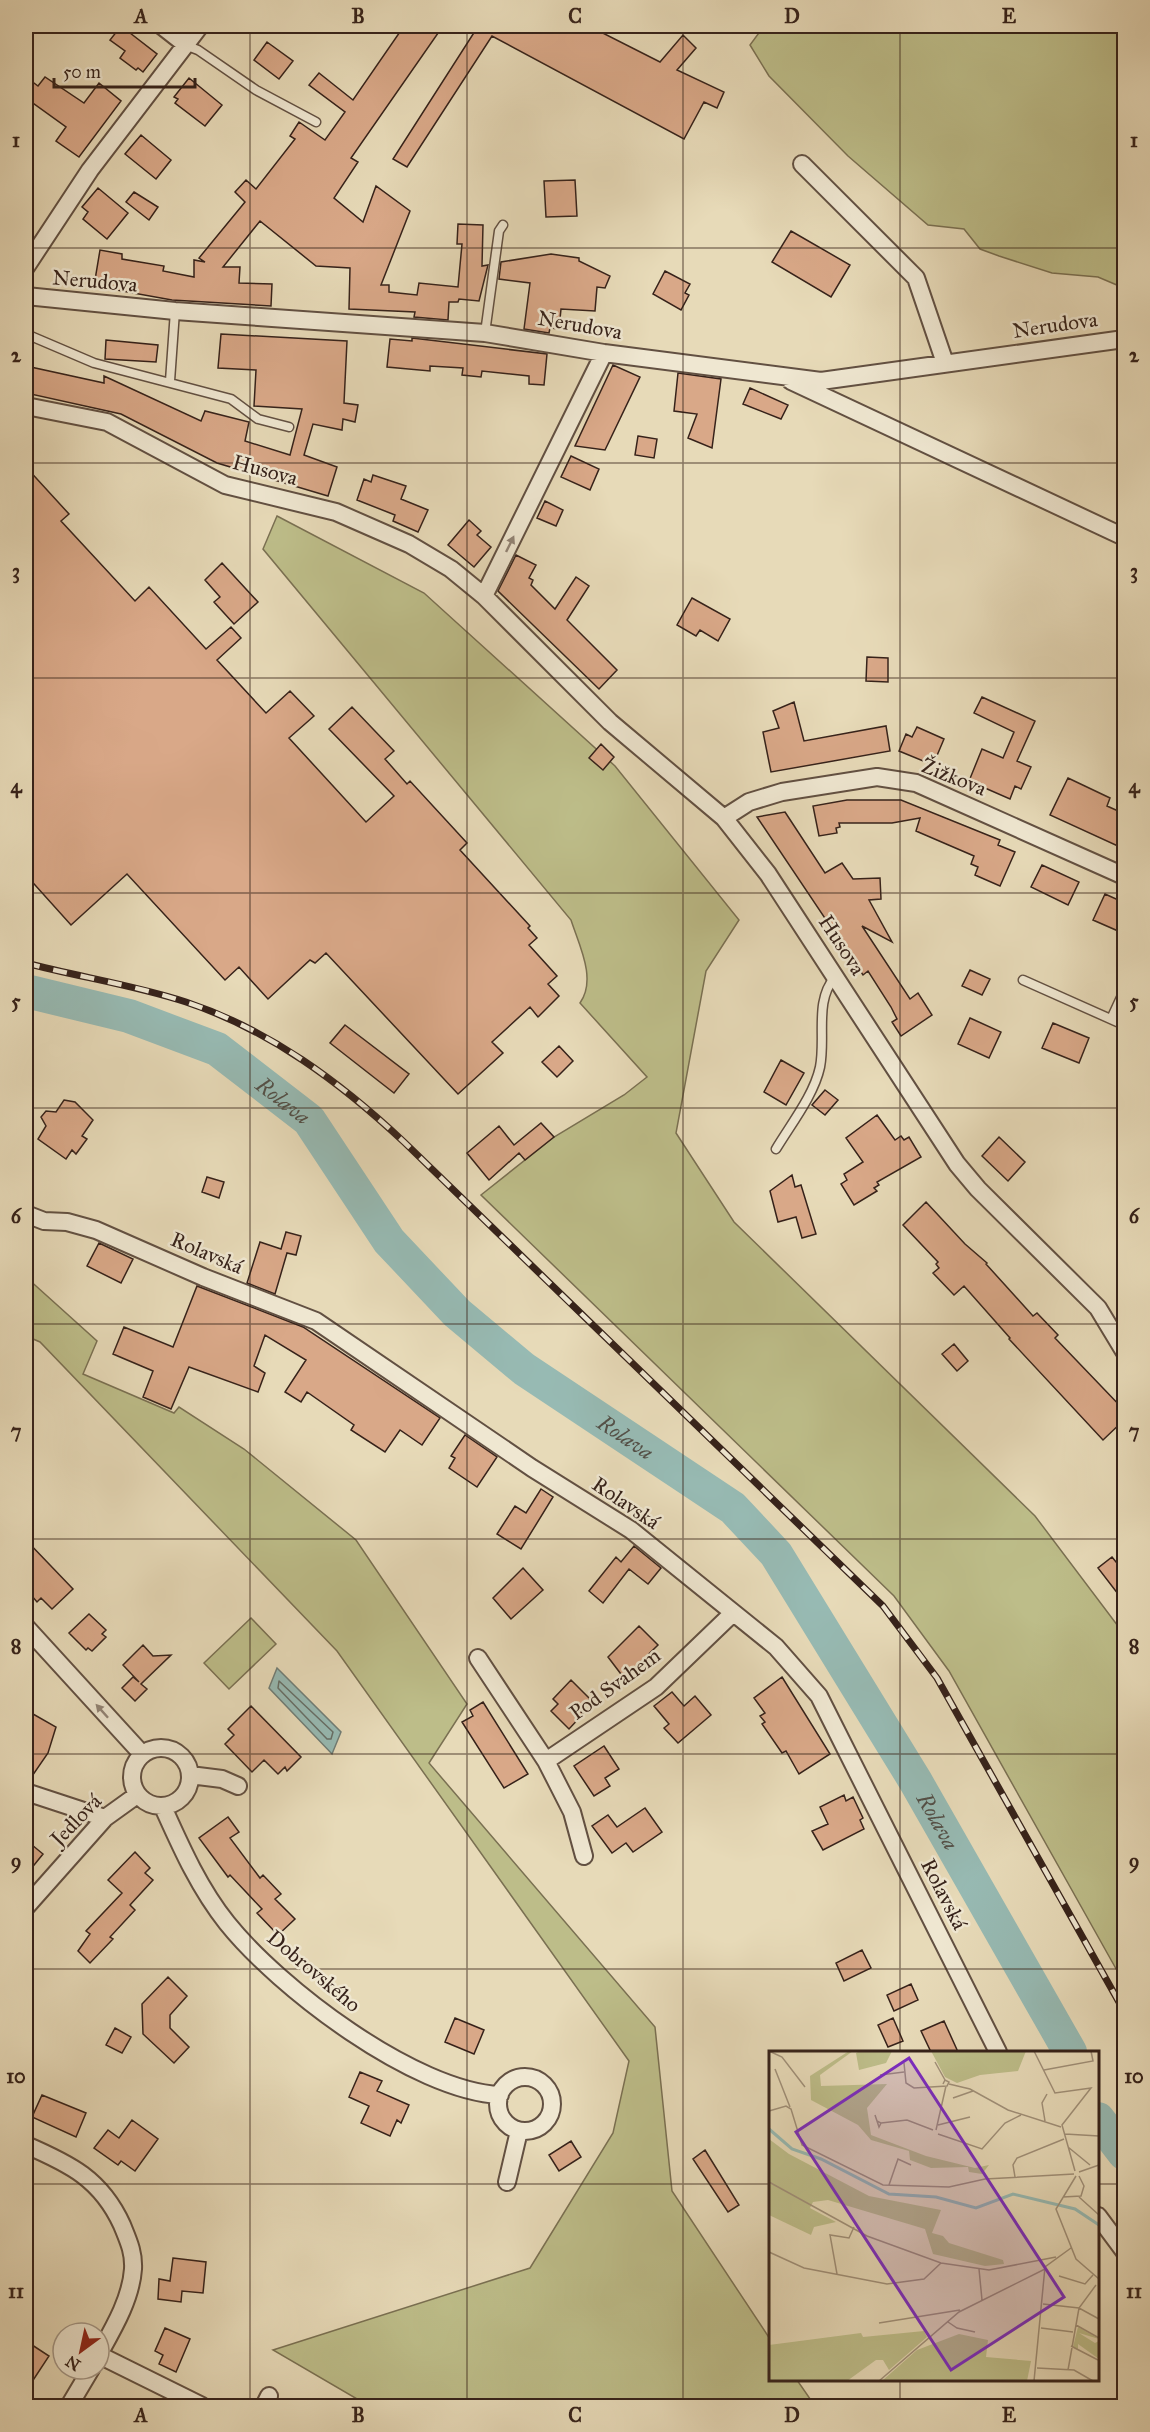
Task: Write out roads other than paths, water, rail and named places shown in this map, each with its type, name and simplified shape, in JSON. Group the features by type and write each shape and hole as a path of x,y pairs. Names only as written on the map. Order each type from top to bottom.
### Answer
{"street":[{"path":"162,26 185,44"},
{"path":"26,267 90,170 200,26"},
{"path":"802,164 916,278 945,363"},
{"name":"Nerudova","path":"26,296 175,311 485,333 604,353 821,381 1125,339"},
{"path":"484,596 604,353"},
{"path":"779,376 1125,537"},
{"name":"Husova","path":"26,406 107,423 225,485 336,512 409,543 451,569 484,596 610,722 724,818 768,874 957,1164 978,1189 1098,1308 1125,1351"},
{"name":"Žižkova","path":"724,818 749,802 782,792 877,777 916,783 1125,876"},
{"name":"Rolavská","path":"26,1214 44,1221 67,1222 96,1230 203,1277 316,1321 532,1468 631,1530 776,1647 819,1696 997,2051"},
{"name":"Pod Svahem","path":"546,1761 656,1687 733,1613"},
{"path":"26,1628 142,1754"},
{"path":"478,1658 546,1761 572,1812 584,1856"},
{"path":"162,1748 172,1750 181,1756 190,1775 189,1786 183,1796 163,1807 149,1804 137,1795 132,1785 135,1763 142,1754 162,1748"},
{"path":"190,1775 222,1779 238,1786"},
{"path":"26,1792 105,1818"},
{"name":"Jedlová","path":"26,1907 105,1818 137,1795"},
{"name":"Dobrovského","path":"163,1807 200,1885 227,1923 266,1965 297,1992 353,2034 408,2066 463,2088 500,2095"},
{"path":"522,2077 537,2079 547,2087 553,2108 547,2121 537,2129 519,2131 503,2119 499,2109 500,2095 512,2080 522,2077"},
{"path":"507,2182 519,2131"},
{"path":"26,2145 60,2160 86,2177 106,2195 132,2247 133,2270 128,2293 111,2332"},
{"path":"1099,2217 1125,2251"},
{"path":"111,2361 202,2406"},
{"path":"69,2406 84,2381"}],"lane":[{"path":"185,44 198,50 256,90 316,122"},
{"path":"485,333 499,231 503,225"},
{"path":"170,381 175,311"},
{"path":"26,334 94,363 170,381 231,399 258,419 289,427"},
{"path":"776,1149 814,1084 820,1067 824,998 827,986 835,977"},
{"path":"1023,980 1125,1025"},
{"path":"1111,1019 1125,991"}],"water":[{"path":"277,1668 341,1732 332,1754 269,1688"}],"waterway":[{"name":"Rolava","path":"26,991 129,1016 217,1049 309,1120 389,1241 457,1313 524,1369 733,1508 776,1554 916,1782 1069,2051"},
{"name":"Rolava","path":"1099,2120 1124,2153"}],"railway":[{"path":"26,963 166,996 246,1027 275,1043 329,1079 404,1142 883,1606 937,1678 1124,2011"}]}
